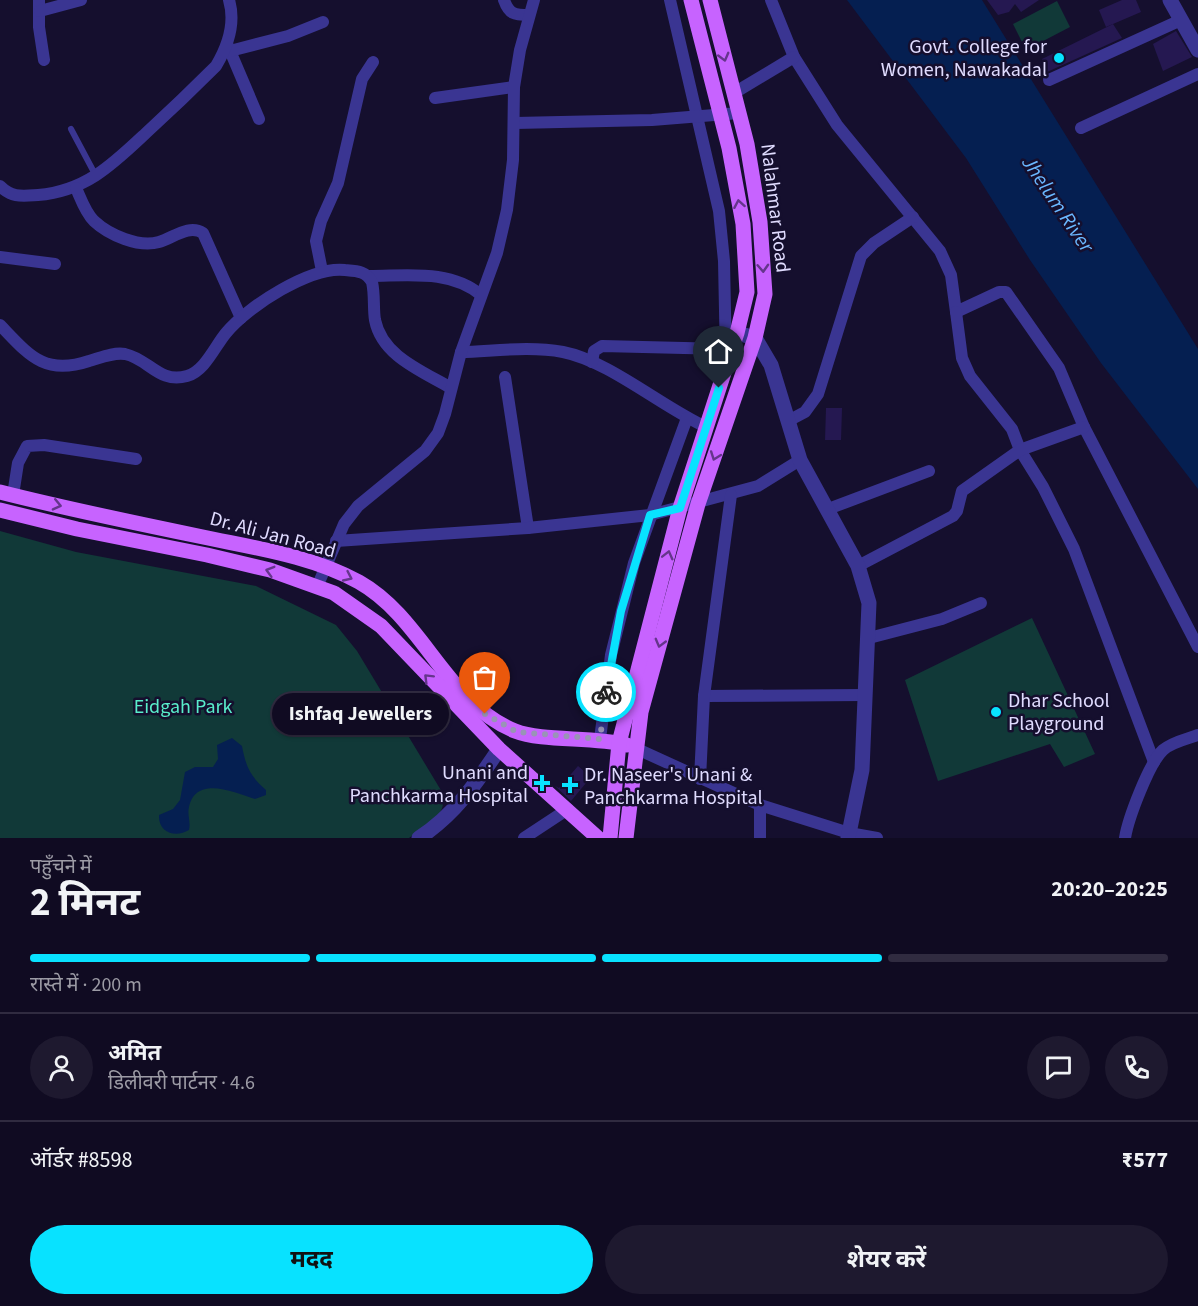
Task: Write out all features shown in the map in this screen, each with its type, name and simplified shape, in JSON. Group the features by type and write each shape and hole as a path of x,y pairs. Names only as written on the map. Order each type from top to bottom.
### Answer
{"main road":[{"name":"Nalahmar Road","path":"610,838 619,743 680,508 737,333 747,292 742,224 729,148 691,0"},
{"name":"Nalahmar Road","path":"626,838 641,711 698,504 755,338 765,294 760,222 739,113 710,0"},
{"name":"Dr. Ali Jan Road","path":"6,493 260,548 326,567 360,582 392,608 465,694 485,714 517,732 600,739 619,743"},
{"name":"Dr. Ali Jan Road","path":"0,510 77,529 270,570 317,587 362,610 381,626 499,749 598,838"},
{"path":"619,743 635,748"}],"street":[{"path":"44,60 39,27 39,6 81,0"},
{"path":"229,0 231,27 229,48 259,119"},
{"path":"504,0 508,11 513,15 529,15"},
{"path":"317,587 344,524 358,506 425,451 438,433 461,352 497,253 507,210 515,123 514,87 534,0"},
{"path":"670,0 720,221 724,261 726,368"},
{"path":"771,0 794,57 837,125 940,251 956,293 962,358 970,376 1012,429 1020,450 1043,486 1074,549 1154,762"},
{"path":"1170,0 1181,20 1194,33 1198,50"},
{"path":"1050,80 1181,20"},
{"path":"0,186 7,193 17,196 54,194 76,188 97,177 216,66 229,48 288,36 323,22"},
{"path":"734,93 794,57"},
{"path":"322,271 317,257 318,231 338,183 362,79 373,62"},
{"path":"1081,128 1198,74"},
{"path":"435,98 514,87"},
{"path":"515,123 739,113"},
{"path":"76,188 94,222 133,241 147,244 159,242 191,229 203,233 241,318"},
{"path":"788,421 805,411 818,394 861,256 874,243 914,217"},
{"path":"0,257 55,264"},
{"path":"0,325 27,353 44,364 61,368 112,354 125,354 163,376 175,378 197,372 227,331 241,318 303,279 322,271 354,271 369,276 453,279 469,285 481,295"},
{"path":"369,276 374,289 375,320 381,340 394,354 451,388"},
{"path":"956,312 999,292 1010,294 1059,368 1084,427 1198,647"},
{"path":"737,333 755,338 771,364 800,460 858,566 869,603 862,771 848,836"},
{"path":"592,362 594,351 602,346 725,349"},
{"path":"461,352 531,349 564,352 592,362 706,427"},
{"path":"505,377 528,528"},
{"path":"600,739 618,622 633,563 687,418"},
{"path":"858,566 953,516 957,511 962,491 1020,450 1084,427"},
{"path":"6,493 27,446 44,445 136,459"},
{"path":"336,541 528,528 650,515 698,504 758,486 800,460"},
{"path":"828,509 930,471"},
{"path":"700,779 704,696 731,495"},
{"path":"869,638 942,619 981,603"},
{"path":"704,696 864,695"},
{"path":"1125,838 1127,825 1154,762 1169,746 1198,735"},
{"path":"635,748 760,805 848,836 877,838"},
{"path":"419,838 438,825 471,791 499,749"},
{"path":"760,805 760,838"},
{"path":"524,838 568,809"}],"lane":[{"path":"71,129 97,177"}],"green space":[{"path":"1057,1 1070,27 1026,50 1013,24"},
{"name":"Eidgah Park","path":"0,531 76,552 256,586 336,625 357,651 442,792 442,808 439,814 409,838 0,838"},
{"name":"Dhar School Playground","path":"1032,618 1095,754 1064,767 1050,744 938,781 905,680"}],"water":[{"name":"Jhelum River","path":"847,0 982,0 1198,349 1198,489 1101,363 1030,260 966,158"},
{"path":"232,738 242,746 250,771 266,790 266,795 255,799 217,788 199,791 193,797 189,807 189,830 174,834 165,830 159,821 159,815 173,809 180,800 185,772 195,767 213,767 218,759 217,745"}],"building":[{"path":"987,0 1039,0 1021,12 1015,4 1009,12 998,15"},
{"path":"1122,0 1136,0 1141,12 1106,27 1099,10"},
{"path":"1113,24 1122,38 1047,72 1042,59"},
{"path":"1176,31 1192,57 1163,71 1153,44"},
{"path":"826,408 842,408 841,440 825,440"},
{"path":"578,766 591,777 571,801 555,786 559,788"}],"way so far":[{"path":"485,714 517,732 600,739 606,692"}],"place":[{"name":"Govt. College for Women, Nawakadal","path":"1059,58"},
{"name":"Dhar School Playground","path":"996,712"},
{"name":"Ishfaq Jewellers","path":"485,714"},
{"name":"Unani and Panchkarma Hospital","path":"542,783"},
{"name":"Dr. Naseer's Unani & Panchkarma Hospital","path":"570,785"}],"route":[{"path":"606,692 611,655 621,611 633,563 650,515 680,508 719,388"}]}
